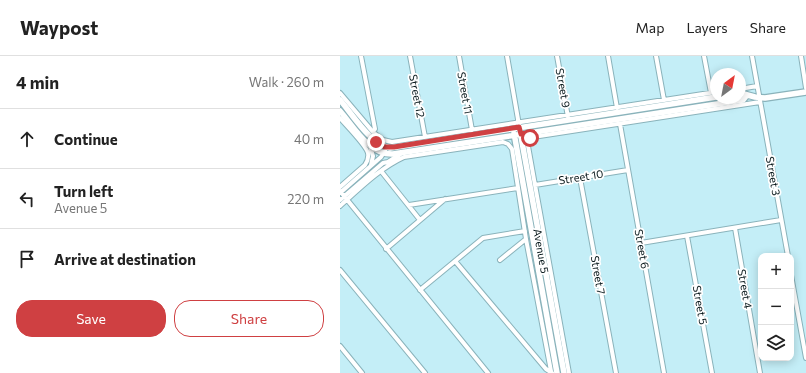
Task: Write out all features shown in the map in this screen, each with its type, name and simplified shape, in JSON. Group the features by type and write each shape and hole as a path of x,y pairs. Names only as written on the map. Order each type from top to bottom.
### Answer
{"main road":[{"path":"340,111 370,146 386,154 403,153 521,134 533,135 630,120 743,100 747,95 759,100 806,92"},
{"path":"341,104 370,136 379,144 388,147 568,118 710,98"},
{"name":"Avenue 5","path":"517,126 525,147 564,373"},
{"name":"Avenue 5","path":"517,126 514,136 553,372"}],"street":[{"path":"361,56 375,129 373,132"},
{"name":"Street 12","path":"410,56 425,137"},
{"name":"Street 11","path":"459,56 472,130"},
{"path":"340,93 373,132 383,140 392,142 472,130 517,126 507,56"},
{"name":"Street 9","path":"557,56 568,118"},
{"path":"608,56 616,108"},
{"path":"656,56 664,100"},
{"path":"704,56 710,88"},
{"path":"569,373 535,185 525,147 528,139 533,135 620,124 630,120 759,100 752,56"},
{"path":"801,56 806,88"},
{"path":"746,88 757,86"},
{"path":"568,118 616,108 710,93"},
{"name":"Street 3","path":"759,100 787,253"},
{"path":"340,118 366,149 368,156 367,162 342,193 340,200"},
{"name":"Street 6","path":"620,124 664,373"},
{"path":"342,193 381,171 397,160 410,156 506,142 511,146 526,239 553,372"},
{"path":"370,146 372,156 371,166"},
{"path":"383,163 388,147"},
{"path":"342,193 383,163 388,162 403,153"},
{"path":"340,206 342,193 386,154"},
{"name":"Street 10","path":"535,185 628,170"},
{"path":"381,171 420,220"},
{"name":"Street 7","path":"580,178 616,373"},
{"path":"409,205 446,198 518,188"},
{"path":"342,193 488,373"},
{"path":"386,249 446,198"},
{"path":"641,244 781,220"},
{"name":"Street 4","path":"735,228 760,373"},
{"path":"420,290 483,238 525,231"},
{"name":"Street 5","path":"687,236 712,373"},
{"path":"500,260 526,239"},
{"path":"455,261 546,369 553,372"},
{"path":"340,270 425,373"},
{"path":"794,289 806,358"},
{"path":"340,346 362,373"},
{"path":"340,354 344,351"}],"route":[{"path":"376,142 390,148 519,127 521,134 533,132 534,137 530,138"}]}
